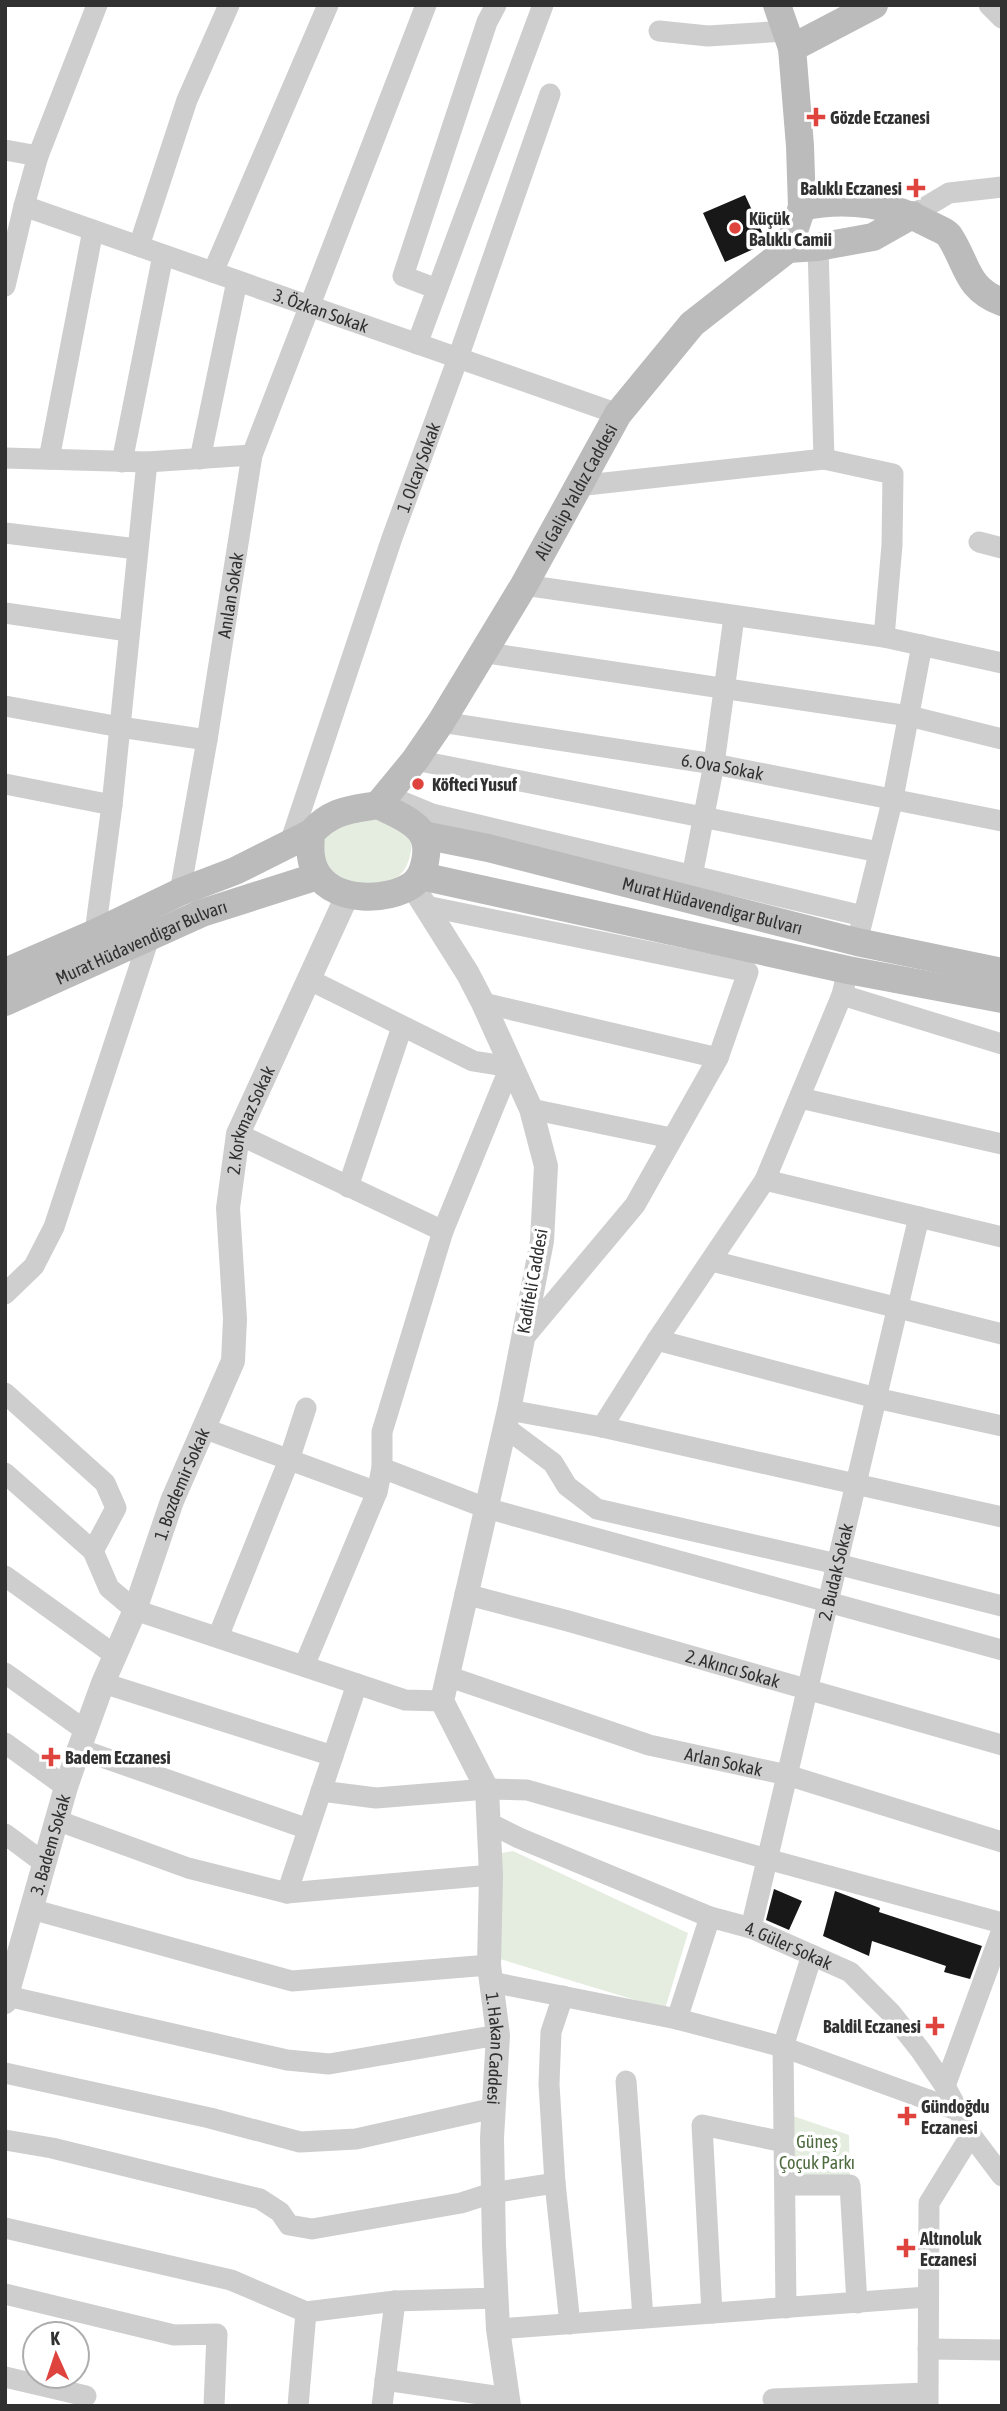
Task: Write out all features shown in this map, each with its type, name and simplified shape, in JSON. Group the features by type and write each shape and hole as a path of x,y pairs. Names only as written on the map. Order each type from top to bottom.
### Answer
{"main road":[{"path":"874,5 785,28 799,111 802,207 788,249 818,247 873,237 912,215"},
{"path":"802,207 828,201 883,207 912,215 949,234 970,276 985,296 1002,302"},
{"name":"Ali Galip Yaldız Caddesi","path":"382,800 441,723 481,652 524,585 618,414 692,324 788,249"},
{"path":"382,800 423,835 427,854 420,889 370,897 347,896 318,876 300,838 323,820 343,811 382,800"},
{"name":"Murat Hüdavendigar Bulvarı","path":"423,835 860,929 1000,965"},
{"name":"Murat Hüdavendigar Bulvarı","path":"5,972 96,933 180,892 235,871 300,838"},
{"name":"Murat Hüdavendigar Bulvarı","path":"5,1002 202,914 318,876"},
{"name":"Murat Hüdavendigar Bulvarı","path":"420,889 845,982 1002,999"}],"street":[{"path":"5,286 38,156 97,5"},
{"path":"139,246 187,100 229,5"},
{"name":"Anılan Sokak","path":"180,892 252,455 426,5"},
{"path":"437,289 403,276 486,22 496,5"},
{"path":"417,344 542,5"},
{"path":"989,5 1002,18"},
{"path":"213,272 326,6"},
{"path":"659,31 708,36 785,28"},
{"name":"1. Olcay Sokak","path":"300,838 392,538 550,94"},
{"path":"5,150 38,156"},
{"path":"912,215 949,193 1002,187"},
{"name":"3. Özkan Sokak","path":"24,206 618,414"},
{"path":"49,459 93,230"},
{"path":"818,247 824,459"},
{"path":"122,462 163,255"},
{"path":"200,459 237,281"},
{"path":"5,458 147,462 252,455"},
{"path":"577,486 824,459 893,474 892,545 884,638"},
{"path":"96,933 112,805 147,462"},
{"path":"5,533 137,549"},
{"path":"979,542 1002,548"},
{"path":"524,585 884,638 1002,663"},
{"path":"5,613 128,631"},
{"path":"692,876 714,764 734,617"},
{"path":"382,800 692,876 860,929 893,798 922,645"},
{"path":"481,652 909,716 1002,739"},
{"path":"5,706 207,740"},
{"name":"6. Ova Sokak","path":"441,723 714,764 1002,821"},
{"path":"415,760 879,852"},
{"path":"5,784 112,805"},
{"path":"420,889 748,972 718,1058 635,1205 522,1340"},
{"name":"Kadifeli Caddesi","path":"420,889 483,1003 531,1109 546,1166 542,1241 508,1419 442,1701"},
{"name":"2. Korkmaz Sokak","path":"233,1361 235,1319 228,1208 238,1133 347,896"},
{"path":"5,1294 34,1266 54,1227 149,938"},
{"path":"304,1666 377,1492 382,1468 382,1432 443,1231 510,1067 472,1061 308,978"},
{"path":"602,1427 657,1340 765,1181 845,982 1002,1044"},
{"path":"483,1003 718,1058"},
{"path":"348,1187 402,1027"},
{"path":"800,1098 1002,1144"},
{"path":"531,1109 671,1138"},
{"path":"238,1133 443,1231"},
{"path":"765,1181 1002,1237"},
{"name":"2. Budak Sokak","path":"751,1928 919,1217"},
{"path":"712,1261 1002,1334"},
{"path":"657,1340 876,1398 1002,1426"},
{"name":"1. Bozdemir Sokak","path":"135,1609 172,1501 233,1361"},
{"path":"5,1393 105,1483 116,1508 93,1551"},
{"path":"218,1637 289,1460 306,1408"},
{"path":"508,1419 602,1427 1002,1517"},
{"path":"508,1419 553,1463 567,1486 597,1509 837,1564 1002,1606"},
{"path":"203,1428 377,1492"},
{"path":"382,1468 486,1508 1002,1650"},
{"path":"5,1473 93,1551 109,1588 135,1609 405,1700 442,1701"},
{"path":"5,1576 116,1656"},
{"name":"2. Akıncı Sokak","path":"465,1594 1002,1745"},
{"name":"3. Badem Sokak","path":"6,1999 11,1957 31,1909 66,1787 103,1683 135,1609"},
{"path":"5,1673 83,1740 309,1829"},
{"name":"Arlan Sokak","path":"447,1676 649,1745 787,1775 1002,1842"},
{"path":"103,1683 333,1756"},
{"path":"287,1893 357,1684"},
{"name":"1. Hakan Caddesi","path":"442,1701 486,1789 491,1875 490,1973 498,2035 492,2193 498,2329 508,2402"},
{"path":"5,1743 66,1787"},
{"path":"321,1791 376,1798 486,1789 527,1790 1002,1923"},
{"path":"56,1820 188,1868 287,1893 491,1875"},
{"name":"4. Güler Sokak","path":"489,1822 519,1838 710,1917 751,1928 850,1972 891,2013 945,2086 971,2135 1000,2167"},
{"path":"5,1834 44,1863"},
{"path":"31,1909 292,1981 490,1973 563,1996 677,2019 783,2047 959,2111"},
{"path":"677,2019 710,1917"},
{"path":"945,2086 996,1963 1002,1930"},
{"path":"786,2308 783,2047 811,1955"},
{"path":"563,1996 551,2032 549,2084 555,2183 570,2324"},
{"path":"6,1999 287,2060 329,2064 498,2035"},
{"path":"5,2073 210,2118 300,2142 356,2139 494,2108"},
{"path":"626,2081 643,2318"},
{"path":"712,2313 702,2125 784,2142"},
{"path":"773,2399 928,2399 929,2203 971,2135"},
{"path":"5,2140 52,2148 260,2199 281,2212 289,2225 313,2229 555,2183"},
{"path":"785,2185 850,2185 857,2303"},
{"path":"5,2228 231,2280 306,2312 395,2301 497,2298"},
{"path":"5,2294 174,2335 217,2334 214,2406"},
{"path":"498,2329 927,2297"},
{"path":"382,2406 395,2301"},
{"path":"298,2406 306,2312"},
{"path":"928,2349 1002,2350"},
{"path":"5,2377 86,2396"},
{"path":"385,2380 480,2400 508,2402"}],"green space":[{"path":"378,819 393,824 412,842 408,862 399,876 384,884 347,883 335,874 326,859 326,836 341,824"},
{"path":"513,1851 688,1933 665,2009 500,1959 502,1853"},
{"name":"Güneş Çoçuk Parkı","path":"790,2115 849,2135 850,2178 791,2177"}],"building":[{"name":"Küçük Balıklı Camii","path":"745,195 767,243 725,262 703,213"},
{"path":"774,1889 802,1901 789,1930 766,1920"},
{"path":"835,1891 880,1908 879,1912 982,1946 970,1979 944,1972 946,1966 872,1941 869,1956 823,1936"}],"place":[{"name":"Gözde Eczanesi","path":"816,117"},
{"name":"Balıklı Eczanesi","path":"916,188"},
{"name":"Küçük Balıklı Camii","path":"735,228"},
{"name":"Köfteci Yusuf","path":"418,784"},
{"name":"Badem Eczanesi","path":"51,1757"},
{"name":"Baldil Eczanesi","path":"935,2026"},
{"name":"Gündoğdu Eczanesi","path":"907,2116"},
{"name":"Altınoluk Eczanesi","path":"906,2248"}]}
